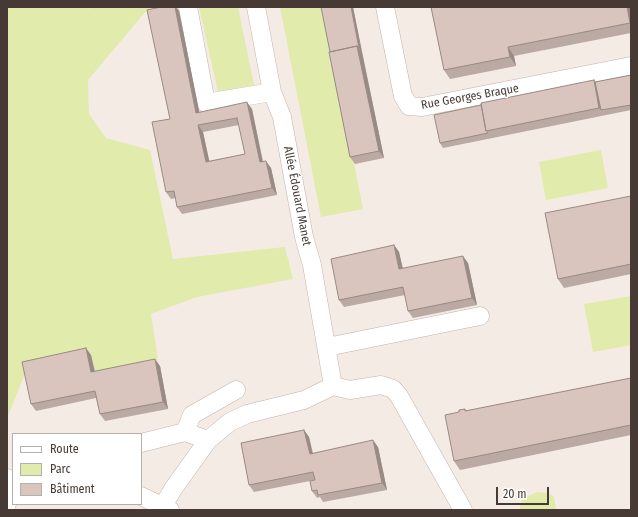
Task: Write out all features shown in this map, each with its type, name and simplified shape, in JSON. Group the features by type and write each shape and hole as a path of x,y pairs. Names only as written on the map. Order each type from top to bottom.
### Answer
{"street":[{"path":"188,7 206,103 272,92"},
{"name":"Allée Édouard Manet","path":"256,7 272,92 282,117 327,347 333,386"},
{"name":"Rue Georges Braque","path":"385,7 404,96 409,106 422,107 631,66"},
{"path":"327,347 480,316"},
{"path":"142,496 167,508 173,489 208,440 230,422 241,417 304,400 333,386 350,390 381,385 393,389 399,396 463,510"},
{"path":"185,432 192,415 236,390"},
{"path":"142,443 185,432 208,440"},
{"path":"7,478 9,492 7,504"}],"green space":[{"path":"7,7 86,7 89,9 90,7 156,7 146,11 88,80 89,114 106,138 150,150 173,259 285,247 293,279 197,297 151,314 158,360 96,379 27,369 7,418"},
{"path":"199,7 238,7 254,85 218,92"},
{"path":"280,7 323,7 363,209 321,217"},
{"path":"601,150 608,188 546,200 539,162"},
{"path":"631,296 631,345 593,352 584,304"},
{"path":"537,492 548,493 554,497 556,510 520,510 520,504 524,498"}],"building":[{"path":"161,7 175,7 196,113 247,102 260,162 266,161 272,188 177,207 174,191 166,192 152,122 170,119 147,10","holes":["237,118 245,154 206,162 198,125"]},
{"path":"321,7 351,7 359,48 357,46 330,52"},
{"path":"431,7 627,7 630,23 508,47 510,57 444,70"},
{"path":"357,46 379,151 350,157 329,52"},
{"path":"631,75 631,105 601,110 595,82"},
{"path":"594,80 599,108 486,131 481,103"},
{"path":"481,105 486,131 488,133 440,143 434,115"},
{"path":"631,196 631,264 558,279 545,213"},
{"path":"394,245 399,269 463,256 472,298 408,311 403,287 339,300 331,259"},
{"path":"86,348 91,372 155,359 163,402 100,414 95,391 31,404 22,362"},
{"path":"631,378 631,425 454,461 445,415 459,412 459,410 465,409 465,411"},
{"path":"304,430 310,454 373,440 382,483 318,495 317,490 312,491 310,481 315,480 313,472 249,485 241,443"}]}
